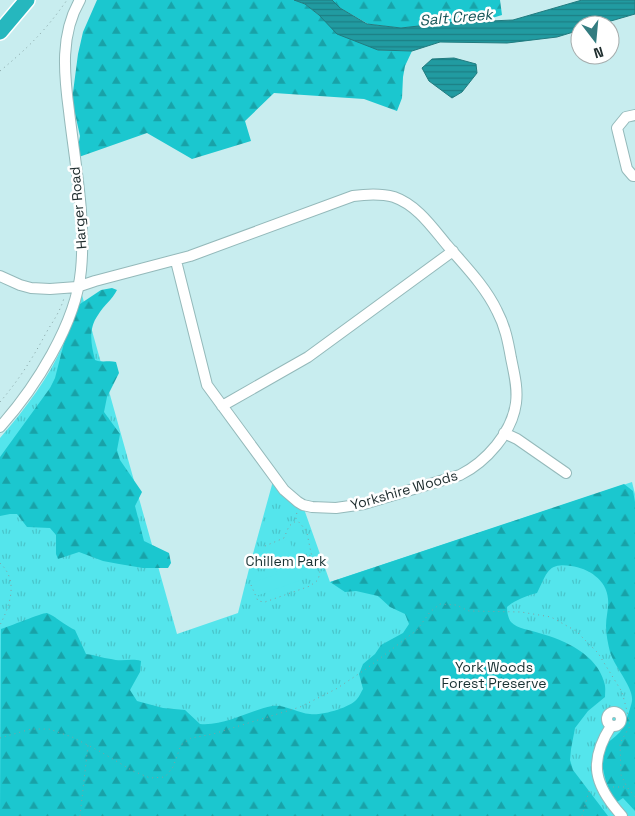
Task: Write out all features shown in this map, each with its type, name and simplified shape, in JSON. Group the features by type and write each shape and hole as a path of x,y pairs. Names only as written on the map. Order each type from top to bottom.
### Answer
{"highway":[{"path":"0,32 27,0"}],"street":[{"name":"Harger Road","path":"0,427 34,383 58,342 77,288 81,266 82,228 66,84 65,45 69,26 80,0"},
{"path":"635,115 626,117 617,128 627,168 635,176"},
{"name":"Yorkshire Woods","path":"0,276 31,288 77,288 95,281 176,261 353,196 374,193 394,197 417,210 481,285 492,301 504,325 516,394 514,412 504,433 479,463 460,475 364,504 336,508 303,505 300,503"},
{"path":"222,406 308,358 453,252"},
{"path":"176,261 207,385 284,490 300,503"},
{"path":"504,433 517,439 566,473"},
{"path":"610,726 601,740 597,751 597,766 601,788 622,816"}],"path":[{"path":"0,71 30,45 67,0"},
{"path":"0,402 18,381 36,352 58,315 64,295 77,288"},
{"path":"251,585 258,601 264,602 310,586 318,580 320,572 311,553 309,539 305,529 297,521 296,512 300,503"},
{"path":"264,546 284,538 289,526 297,521"},
{"path":"0,564 9,575 11,596 0,625"},
{"path":"0,738 31,729 49,729 72,737 133,771 150,778 165,777 173,767 181,745 191,738 213,734 300,707 336,689 417,630 430,612 440,604 456,605 469,611 521,612 551,617 576,631 598,653 622,692 627,711 630,726 620,743 621,775 635,797"},
{"path":"80,816 88,745"}],"green space":[{"path":"97,0 294,0 305,4 319,15 378,50 412,51 405,66 402,98 397,111 364,99 274,93 245,121 251,141 192,159 147,133 76,158 80,136 72,100 78,54 83,32"},
{"path":"332,0 500,0 502,15 479,22 401,28 368,24 340,8"},
{"path":"112,288 117,290 98,315 92,331 95,360 116,362 119,373 107,397 104,412 120,434 117,450 120,460 142,492 135,506 144,541 169,553 171,563 168,568 143,568 119,564 103,561 79,552 58,559 56,554 56,535 50,528 27,527 17,514 0,516 0,457 50,388 55,378 64,343 77,306 101,290"},
{"name":"York Woods Forest Preserve","path":"82,295 177,634 238,613 273,481 304,509 330,582 632,482 635,494 635,816 0,816 0,438 28,404 52,368"},
{"name":"York Woods Forest Preserve","path":"624,484 633,491 635,502 635,811 623,798 617,802 613,797 607,783 602,761 602,747 622,730 632,701 627,683 612,658 609,649 606,629 607,592 596,576 590,572 577,567 563,565 552,568 546,575 537,593 521,598 507,607 507,613 511,622 517,626 549,636 579,650 595,664 600,672 605,686 605,697 588,711 575,728 570,760 573,770 608,816 0,816 1,629 44,613 50,614 75,630 86,654 115,660 141,661 140,672 130,690 137,701 163,708 185,710 200,724 228,721 272,706 282,706 310,714 327,713 342,708 357,699 363,689 359,674 363,664 375,654 381,645 403,633 409,624 405,614 390,607 378,596 356,591 345,592 330,582"},
{"name":"Chillem Park","path":"289,539 304,579 256,596 251,583 277,574 268,547"}],"shaded area":[{"path":"294,0 332,0 340,8 367,24 401,28 445,23 513,20 582,0 635,0 635,14 620,18 620,15 570,15 570,33 557,37 507,43 440,42 412,51 378,50 337,34 319,15 305,4"},
{"path":"454,58 476,64 477,73 462,92 452,98 429,81 422,68 432,59"}],"water label":[{"name":"Salt Creek","path":"456,17"}]}
